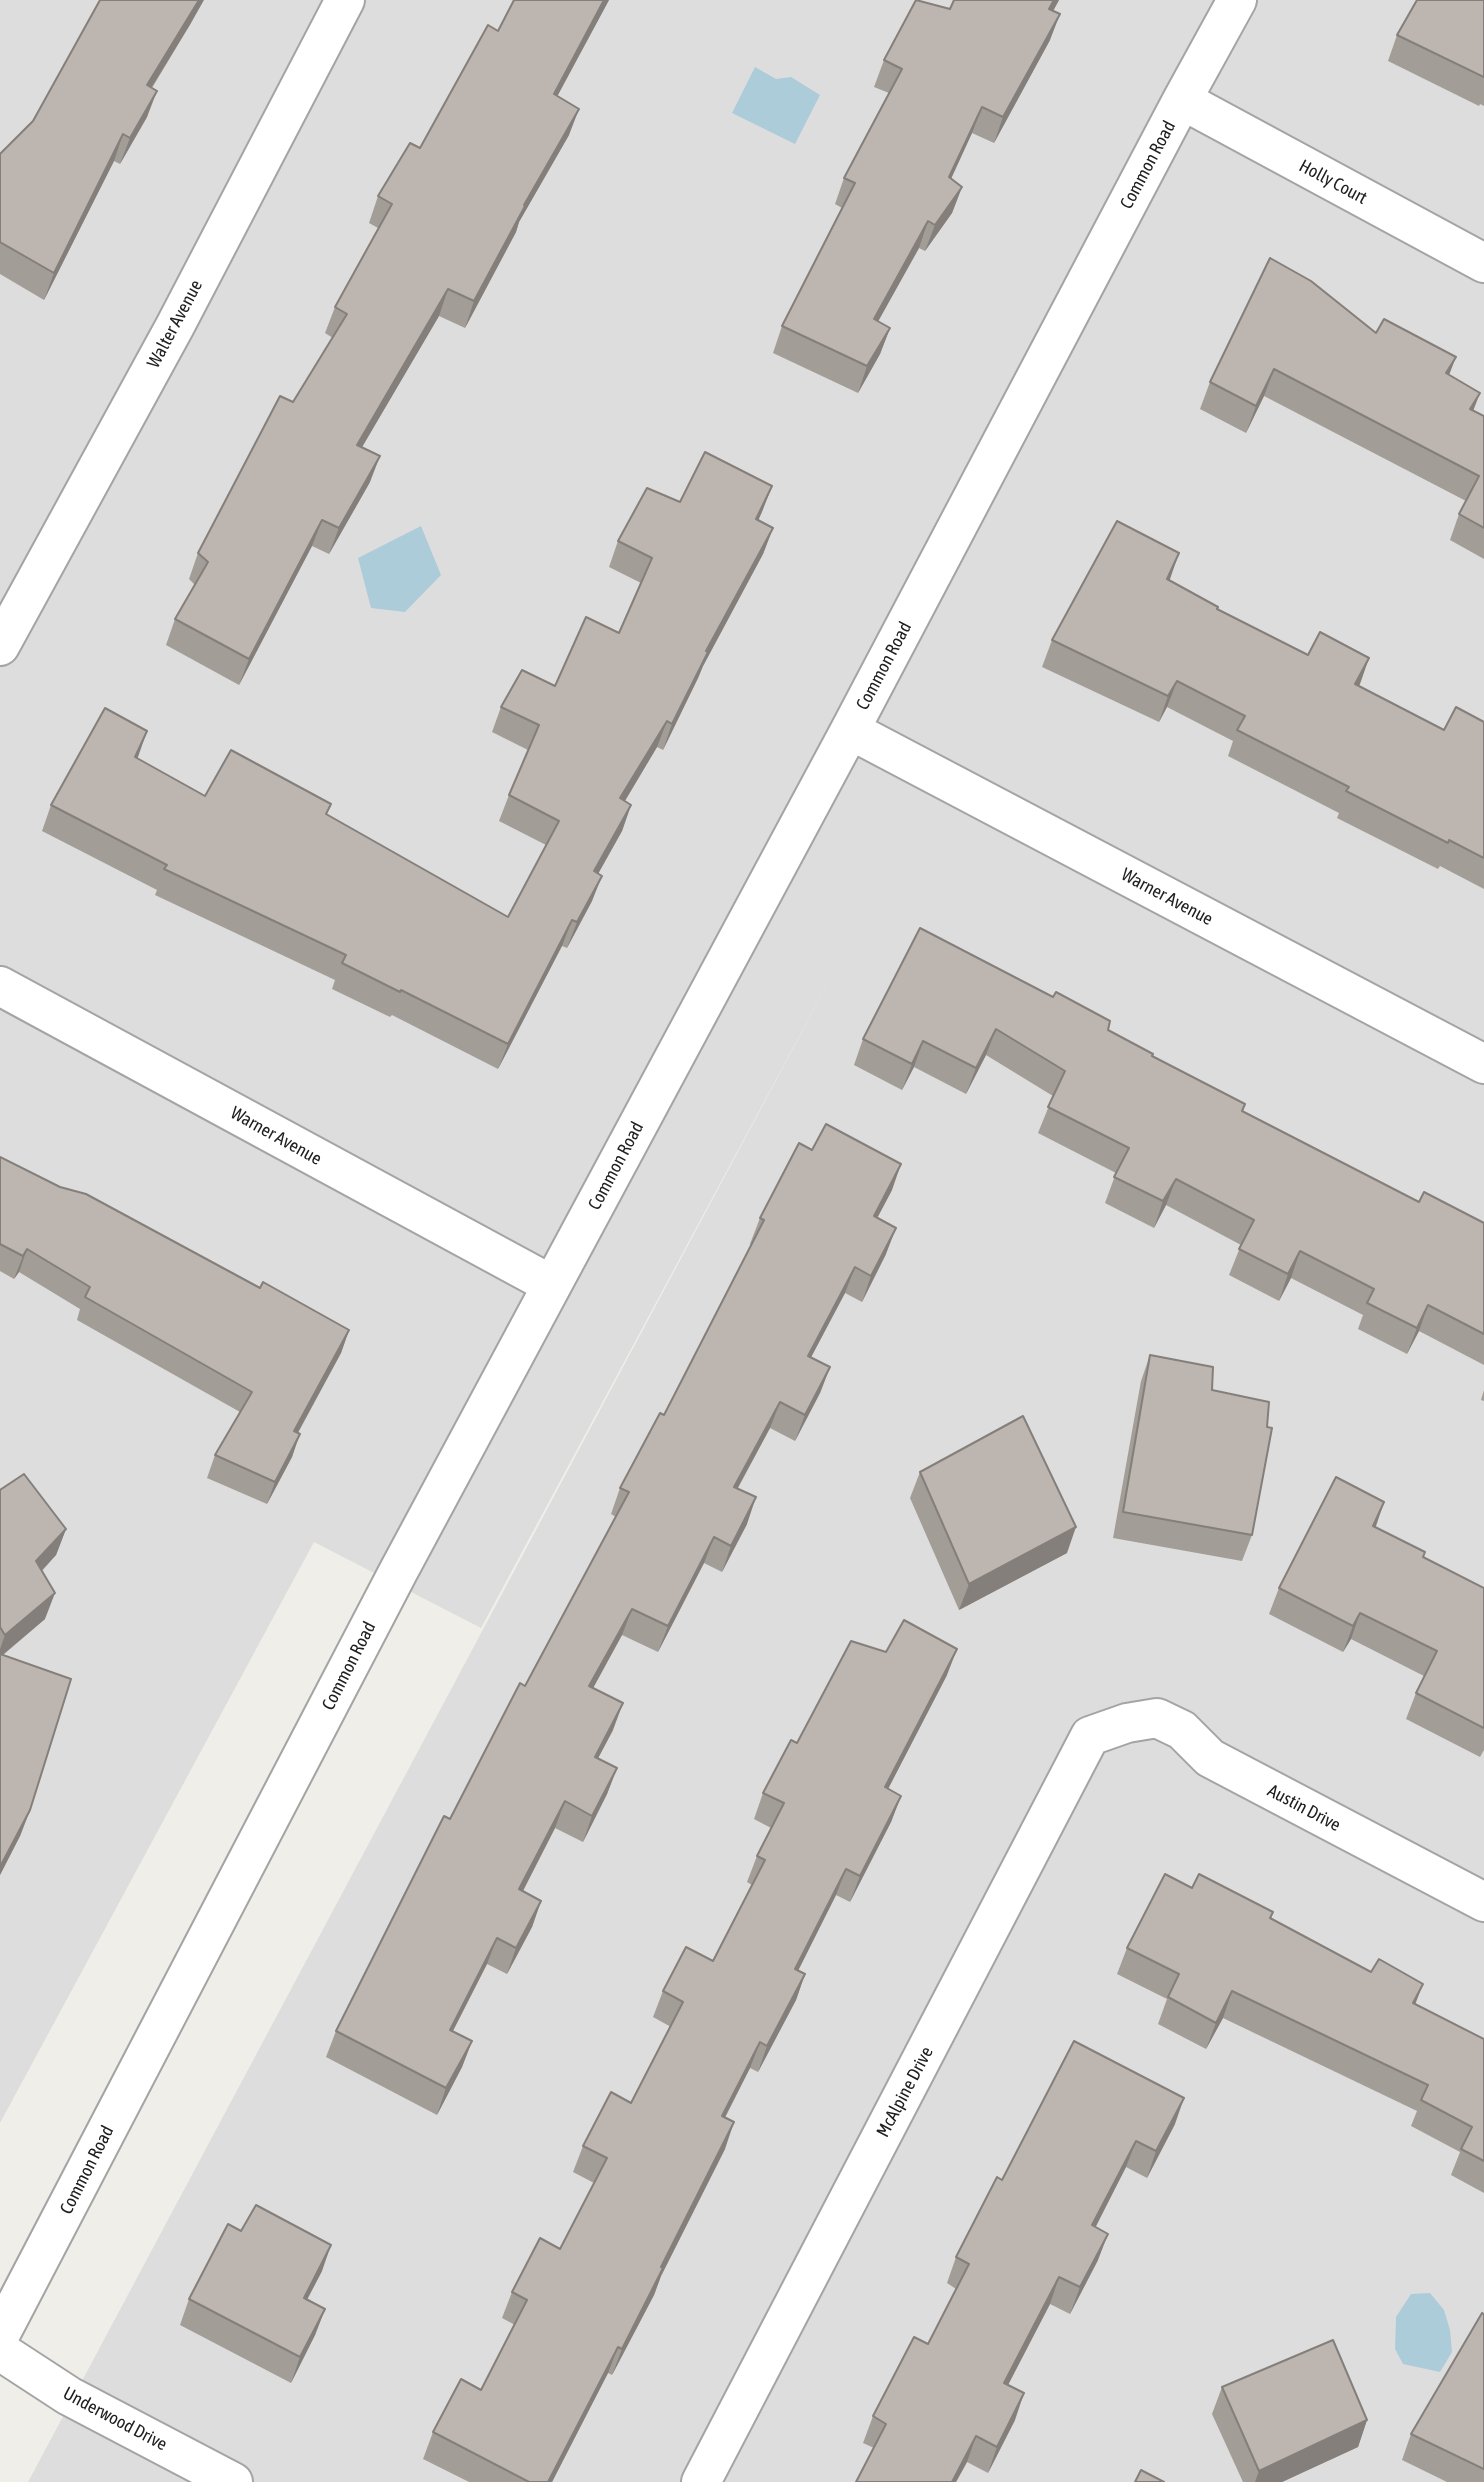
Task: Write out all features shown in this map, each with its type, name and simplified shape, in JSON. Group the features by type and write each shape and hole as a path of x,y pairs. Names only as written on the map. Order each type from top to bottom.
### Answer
{"street":[{"name":"Walter Avenue","path":"0,646 175,326 345,0"},
{"name":"Common Road","path":"0,2335 398,1572 850,730 1237,0"},
{"name":"Holly Court","path":"1182,100 1484,264"},
{"name":"Warner Avenue","path":"850,730 1484,1064"},
{"name":"Warner Avenue","path":"0,986 552,1285"},
{"name":"Austin Drive","path":"1127,1723 1157,1718 1182,1730 1210,1758 1484,1902"},
{"name":"McAlpine Drive","path":"701,2482 1090,1736 1127,1723"},
{"name":"Underwood Drive","path":"0,2351 69,2396 233,2482"}],"shaded area":[{"path":"0,0 1484,0 1484,2482 28,2482 844,953 481,1628 314,1542 0,2123"}],"water":[{"path":"755,67 776,79 791,77 820,95 795,144 732,113"},
{"path":"421,526 441,575 405,612 371,608 358,558"},
{"path":"1430,2293 1444,2310 1450,2330 1452,2352 1440,2372 1403,2364 1395,2349 1396,2317 1411,2294"}],"building":[{"path":"100,0 199,0 147,85 157,91 130,138 123,134 54,273 0,242 0,154 33,121"},
{"path":"514,0 604,0 554,94 579,109 524,205 474,301 448,289 357,445 380,456 339,528 322,520 249,659 175,619 208,562 198,553 280,396 293,402 347,314 335,307 392,204 378,196 410,143 420,148 488,25 498,31"},
{"path":"916,0 950,9 954,0 1054,0 1049,9 1060,14 1003,117 982,107 949,177 962,187 935,225 928,221 874,319 890,328 867,366 782,326 855,183 844,178 902,69 884,60"},
{"path":"1417,0 1484,0 1484,77 1397,35"},
{"path":"1270,258 1311,281 1376,333 1384,319 1456,357 1446,373 1480,393 1470,409 1484,416 1484,528 1459,514 1479,476 1274,369 1256,406 1210,382"},
{"path":"705,452 772,486 756,519 773,528 706,651 708,652 672,724 667,721 620,798 631,805 594,871 602,876 577,922 572,920 508,1044 342,963 346,955 164,869 167,865 51,805 105,708 147,731 135,757 205,796 231,750 331,804 326,814 508,917 559,821 509,795 539,725 501,707 522,670 555,686 586,617 619,633 652,558 618,541 647,488 680,502"},
{"path":"1117,521 1179,553 1167,579 1218,607 1217,609 1308,655 1320,632 1369,658 1355,684 1444,730 1456,707 1484,722 1484,858 1449,840 1448,843 1346,791 1349,787 1237,730 1245,716 1177,681 1168,696 1052,640"},
{"path":"920,928 1053,997 1056,992 1110,1021 1108,1030 1245,1104 1242,1111 1419,1202 1424,1192 1484,1223 1484,1334 1428,1305 1417,1328 1367,1303 1374,1289 1300,1251 1288,1274 1239,1249 1254,1220 1176,1179 1163,1201 1114,1177 1129,1148 1048,1107 1065,1071 996,1029 976,1068 923,1041 912,1064 863,1039"},
{"path":"826,1124 901,1164 874,1216 896,1228 871,1276 855,1267 808,1356 830,1367 805,1415 780,1402 734,1487 756,1497 731,1546 714,1537 668,1626 632,1609 589,1686 623,1703 595,1757 617,1768 592,1816 565,1801 519,1889 541,1901 516,1948 497,1938 450,2030 472,2041 446,2088 336,2031 444,1816 450,1819 520,1683 525,1686 629,1492 620,1488 660,1413 664,1415 764,1220 760,1218 799,1143 812,1150"},
{"path":"0,1157 60,1187 86,1194 260,1288 263,1282 349,1330 294,1431 300,1434 275,1482 215,1455 252,1392 85,1297 90,1287 27,1249 23,1256 0,1244"},
{"path":"1150,1355 1213,1367 1212,1390 1269,1402 1267,1427 1272,1428 1252,1535 1123,1512"},
{"path":"1023,1416 1076,1527 969,1584 920,1472"},
{"path":"24,1474 66,1529 36,1561 55,1593 5,1635 0,1627 0,1490"},
{"path":"1336,1477 1384,1502 1373,1526 1425,1552 1423,1557 1484,1588 1484,1728 1416,1693 1437,1651 1360,1613 1353,1626 1279,1588"},
{"path":"904,1620 957,1649 885,1787 901,1796 860,1876 846,1869 795,1969 805,1974 767,2046 760,2042 722,2116 734,2122 622,2349 618,2347 548,2482 529,2482 433,2432 461,2379 481,2390 527,2300 512,2292 540,2238 560,2249 607,2158 583,2146 611,2092 631,2103 683,2002 663,1991 686,1947 713,1961 765,1860 757,1856 784,1803 763,1793 791,1740 797,1743 851,1641 886,1652"},
{"path":"0,1654 71,1679 30,1810 0,1867"},
{"path":"1165,1874 1192,1888 1199,1874 1273,1912 1270,1918 1371,1972 1379,1959 1423,1984 1413,2003 1484,2039 1484,2161 1461,2149 1472,2127 1421,2100 1428,2085 1232,1991 1216,2023 1168,1997 1179,1974 1127,1948"},
{"path":"1074,2041 1184,2098 1156,2151 1136,2141 1092,2225 1108,2234 1080,2287 1059,2277 1004,2383 1024,2393 997,2447 976,2436 952,2482 856,2482 886,2424 873,2416 914,2337 928,2344 969,2264 956,2257 997,2177 1002,2180"},
{"path":"256,2205 331,2245 304,2298 325,2309 300,2357 189,2299 228,2224 241,2231"},
{"path":"1482,2313 1484,2314 1484,2469 1411,2434"},
{"path":"1333,2340 1367,2420 1259,2471 1222,2387"},
{"path":"1141,2470 1164,2482 1135,2482"}]}
